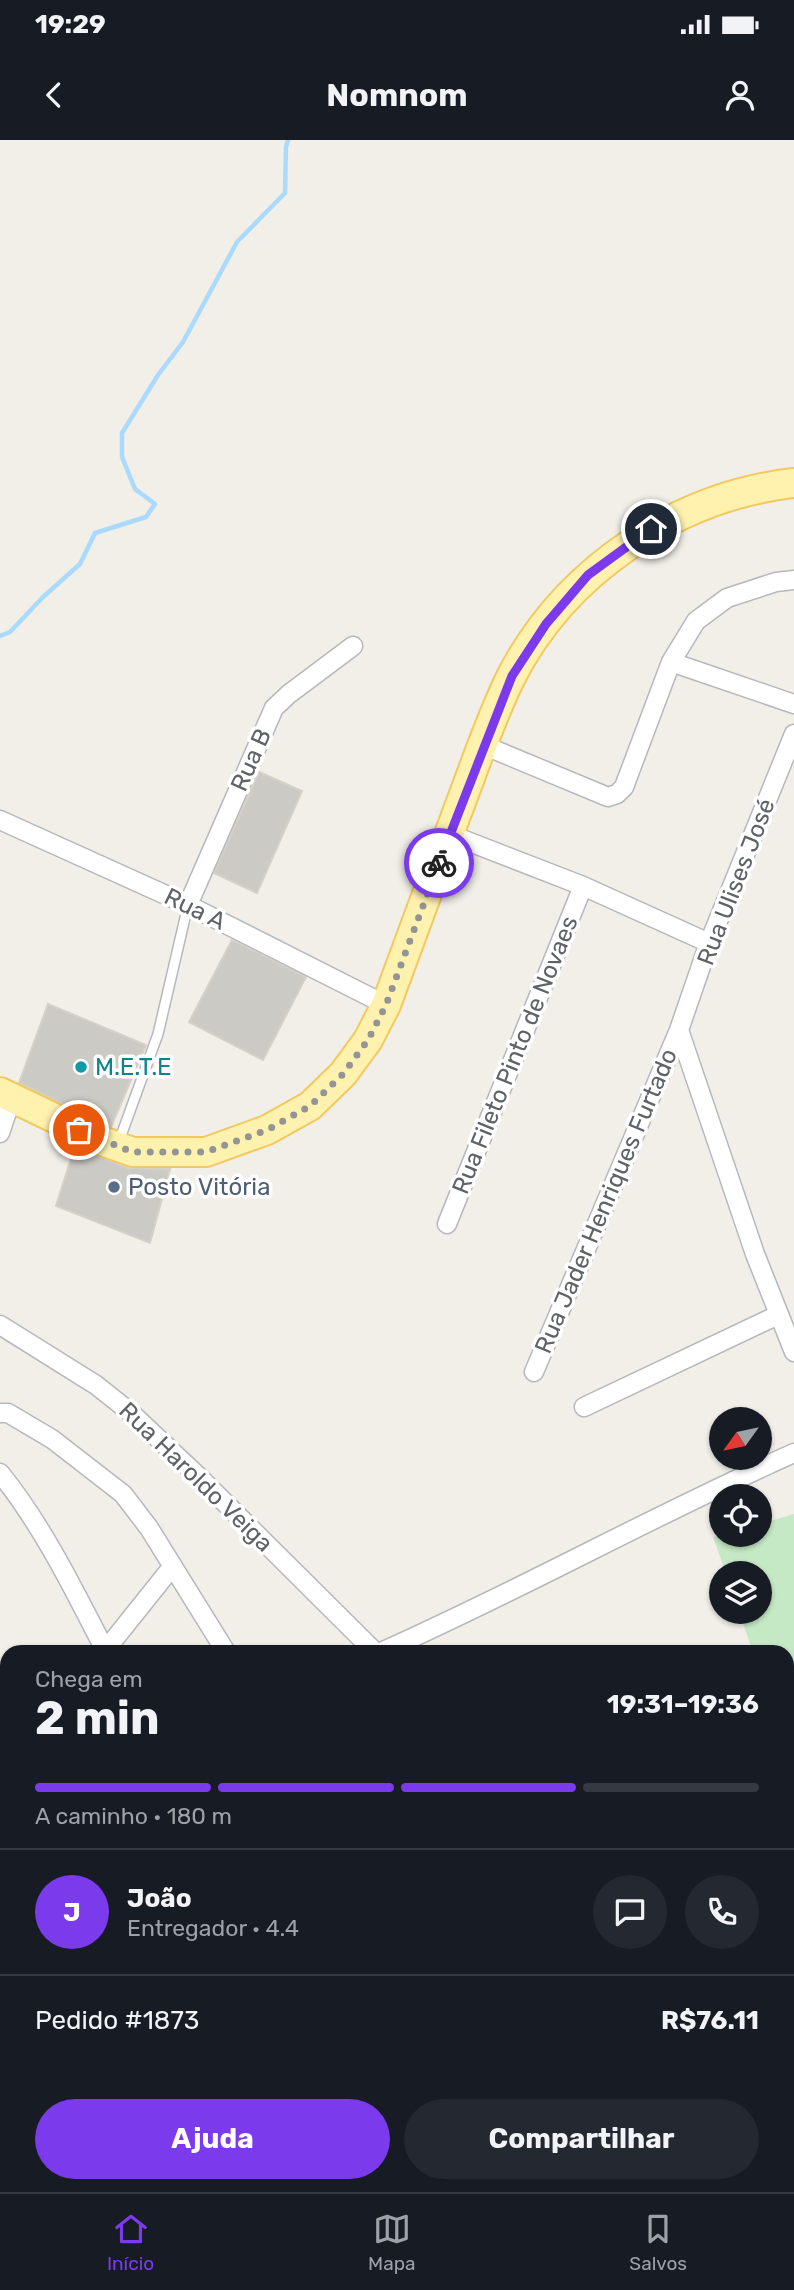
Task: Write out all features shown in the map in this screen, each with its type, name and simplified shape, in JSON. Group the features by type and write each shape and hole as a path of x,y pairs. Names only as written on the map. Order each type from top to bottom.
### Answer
{"main road":[{"path":"6,1094 132,1152 206,1152 267,1130 310,1106 343,1074 368,1040 386,1005 483,745 512,676 546,624 588,575 651,529 719,499 794,483"}],"street":[{"path":"483,745 608,797 617,794 624,787 671,662 696,621 727,598 776,582 794,580"},
{"name":"Rua B","path":"188,905 274,708 353,646"},
{"path":"671,662 794,705"},
{"name":"Rua Ulises José","path":"679,1030 709,943 794,734"},
{"name":"Rua A","path":"0,820 188,905 386,1005"},
{"path":"449,834 583,886 709,943"},
{"name":"Rua Fileto Pinto de Novaes","path":"447,1224 583,886"},
{"path":"679,1030 794,1352"},
{"name":"Rua Jader Henriques Furtado","path":"534,1372 679,1030"},
{"path":"0,1133 6,1094"},
{"path":"584,1407 779,1315"},
{"name":"Rua Haroldo Veiga","path":"0,1325 96,1385 130,1412 368,1645"},
{"path":"0,1413 8,1413 52,1439 122,1494 149,1528 222,1645"},
{"path":"397,1645 794,1453"},
{"path":"0,1474 15,1492 60,1566 102,1645"},
{"path":"110,1645 172,1567"}],"lane":[{"path":"117,1146 158,1034 188,905"}],"green space":[{"path":"794,1514 794,1645 751,1645 743,1624 772,1624 772,1561 722,1561 717,1547 772,1547 772,1520"}],"building":[{"path":"259,772 302,791 257,893 214,873"},
{"path":"232,940 306,977 263,1060 189,1022"},
{"name":"M.E.T.E","path":"48,1004 146,1045 111,1127 19,1083"},
{"name":"Posto Vitória","path":"75,1146 128,1168 170,1169 150,1243 56,1206"}],"waterway":[{"path":"0,636 10,632 43,597 80,564 95,533 146,517 155,504 135,489 122,457 122,433 158,375 183,342 237,242 285,193 288,140"}],"way so far":[{"path":"79,1130 132,1152 206,1152 267,1130 310,1106 343,1074 368,1040 386,1005 439,863"}],"place":[{"name":"M.E.T.E","path":"81,1067"},
{"name":"Posto Vitória","path":"114,1187"}],"route":[{"path":"439,863 512,676 546,624 588,575 651,529"}]}
